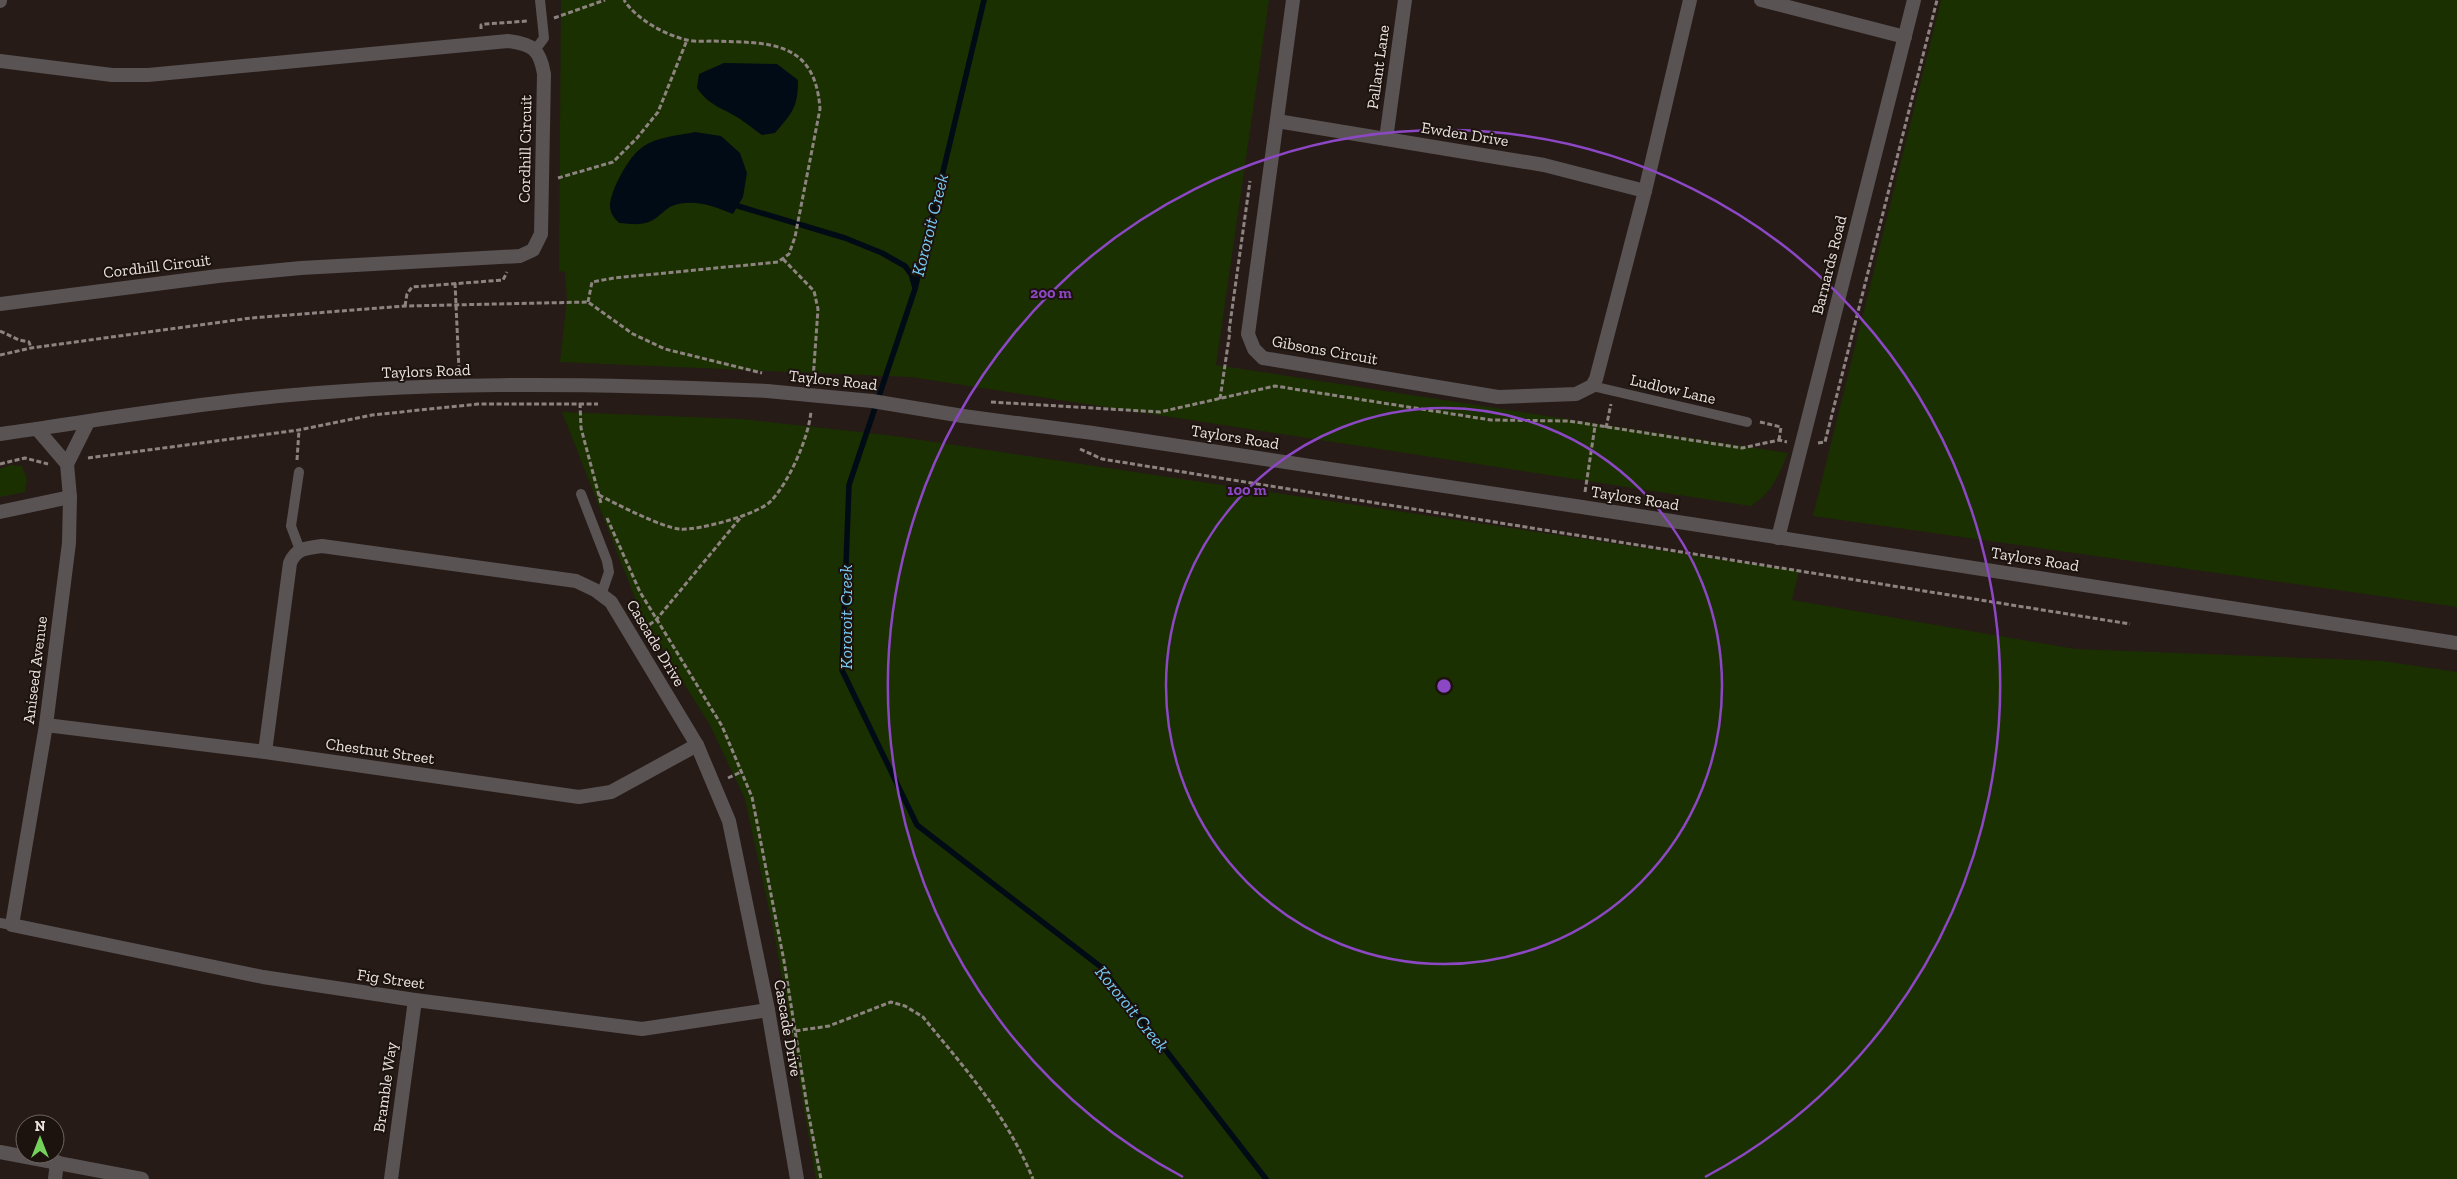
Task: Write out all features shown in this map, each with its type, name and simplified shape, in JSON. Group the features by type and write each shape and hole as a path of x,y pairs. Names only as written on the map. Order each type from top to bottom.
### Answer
{"street":[{"path":"1248,334 1293,0"},
{"name":"Pallant Lane","path":"1386,139 1405,0"},
{"path":"1592,386 1596,379 1645,190 1690,0"},
{"path":"1761,0 1905,37"},
{"name":"Barnards Road","path":"1778,538 1914,0"},
{"path":"0,61 112,75 148,75 508,41 525,43 535,50"},
{"name":"Cordhill Circuit","path":"0,304 209,277 382,262 507,258 533,250 538,243 542,223 543,182 544,74 541,60 535,50"},
{"name":"Ewden Drive","path":"1277,121 1544,165 1645,190"},
{"name":"Gibsons Circuit","path":"1248,334 1254,349 1264,358 1498,397 1576,394 1592,386"},
{"name":"Taylors Road","path":"0,434 235,401 363,391 460,386 619,386 767,392 872,401 963,416 1092,433 2457,643"},
{"path":"36,429 67,464 88,422"},
{"name":"Aniseed Avenue","path":"6,924 46,725 69,543 70,497 67,464"},
{"path":"0,512 70,497"},
{"name":"Cascade Drive","path":"300,550 322,546 576,581 601,594 611,602 697,745 729,821 768,1010 797,1179"},
{"path":"265,752 290,563 293,556 300,550"},
{"name":"Chestnut Street","path":"46,725 265,752 579,797 611,792 697,745"},
{"name":"Fig Street","path":"6,924 263,977 415,1000 642,1029 768,1010"},
{"name":"Bramble Way","path":"391,1179 415,1000"},
{"path":"0,1152 15,1155"},
{"path":"54,1179 57,1164"},
{"path":"65,1164 142,1179"}],"lane":[{"path":"535,50 544,38 540,0"},
{"name":"Ludlow Lane","path":"1592,386 1748,422"},
{"path":"299,472 291,526 300,550"},
{"path":"581,494 607,561 608,572 601,594"}],"path":[{"path":"588,302 592,282 614,278 778,262 783,259 788,254 795,237 820,109 819,90 811,71 799,58 784,47 756,43 688,40 647,23 630,10 624,0"},
{"path":"989,402 1160,412 1275,386 1491,420 1569,421 1742,448 1779,440 1802,445 1825,442 1937,0"},
{"path":"543,182 613,162 638,138 658,112 688,40"},
{"path":"405,306 407,294 412,286 503,280 507,275 507,258"},
{"path":"783,259 814,291 818,309 812,387"},
{"path":"455,283 460,386"},
{"path":"0,355 31,348 251,318 405,306 588,302 633,334 665,348 768,375"},
{"path":"0,331 19,340 29,342 31,348"},
{"path":"1220,399 1229,331 1248,334"},
{"path":"1606,428 1613,391"},
{"path":"0,464 25,458 42,464 67,464 95,455 299,430 372,415 478,404 600,404"},
{"path":"600,495 619,507 679,529 697,528 742,516 770,502 789,473 804,438 811,407"},
{"path":"1748,422 1753,420 1781,427 1779,440"},
{"path":"1582,507 1595,426"},
{"path":"299,430 296,466 299,472"},
{"path":"1073,446 1102,459 2130,624"},
{"path":"656,620 742,516"},
{"path":"795,1031 829,1026 891,1002 914,1010 923,1017 995,1106 1015,1140 1033,1179"}],"green space":[{"path":"561,0 1269,0 1216,365 1788,453 1770,489 1751,506 911,377 560,362 567,299 565,272 559,271"},
{"path":"1941,0 2457,0 2457,607 1813,516"},
{"path":"562,412 742,419 887,435 1799,571 1792,600 2075,649 2383,661 2457,672 2457,1179 816,1179 775,937 745,799 710,725 643,618"},
{"path":"11,465 22,466 27,480 25,492 0,497 0,469"}],"shaded area":[{"path":"724,63 777,64 798,80 797,97 793,110 775,133 762,135 737,117 711,102 697,88 699,74"},
{"path":"695,132 721,136 740,153 747,173 743,197 733,214 711,206 687,203 672,206 653,220 645,223 619,223 611,210 611,199 620,176 634,155 651,142"}],"waterway":[{"name":"Kororoit Creek","path":"984,0 915,289 849,485 842,670 917,825 1101,967 1266,1179"},
{"path":"738,206 845,238 882,253 905,266 911,274 915,288"}]}
